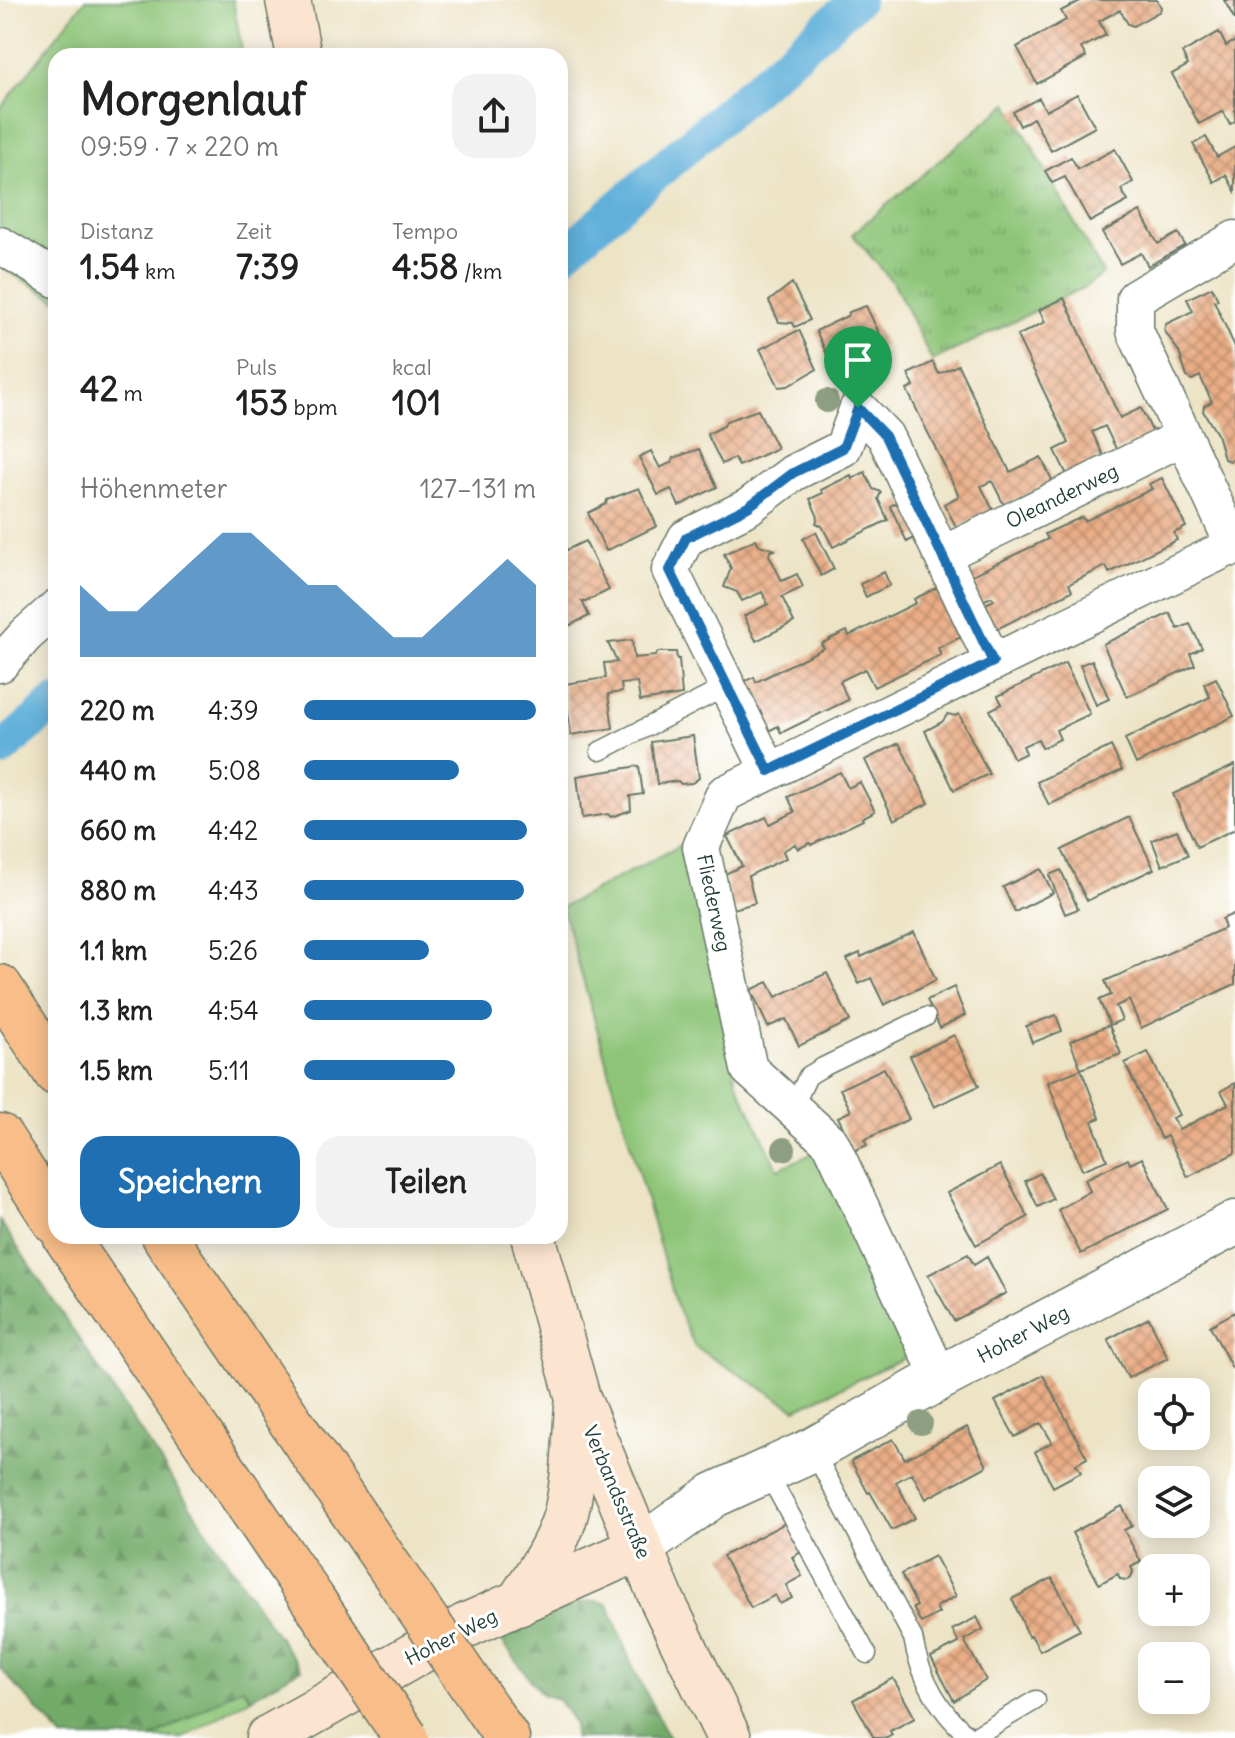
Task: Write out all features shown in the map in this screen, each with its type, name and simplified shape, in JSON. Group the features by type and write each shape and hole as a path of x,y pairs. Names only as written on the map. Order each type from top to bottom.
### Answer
{"highway":[{"path":"0,987 48,1061"},
{"path":"0,1136 48,1211"},
{"path":"70,1244 406,1738"},
{"path":"169,1244 498,1726"}],"main road":[{"path":"288,0 297,48"},
{"name":"Verbandsstraße","path":"535,1244 578,1398 640,1548 729,1738"},
{"path":"518,1603 549,1554 564,1520 571,1483 578,1398"},
{"name":"Hoher Weg","path":"268,1738 467,1625 640,1548"}],"street":[{"path":"1234,547 1135,331 1135,298 1235,239"},
{"path":"0,245 48,274"},
{"path":"769,771 670,570 686,538 748,507 793,473 843,448 858,408 885,436 993,662"},
{"name":"Oleanderweg","path":"942,555 1183,437"},
{"name":"Fliederweg","path":"940,1378 831,1143 749,1069 701,847 724,794 1234,547"},
{"path":"0,664 48,615"},
{"name":"Hoher Weg","path":"640,1548 714,1495 813,1450 940,1378 1235,1223"},
{"name":"Hoher Weg","path":"640,1548 713,1518 773,1483 813,1450"}],"lane":[{"path":"600,751 726,687"},
{"path":"793,1108 808,1076 926,1017"},
{"path":"813,1450 913,1638 917,1661 946,1713 958,1728 972,1738 1036,1700"},
{"path":"773,1483 867,1654"}],"green space":[{"path":"85,0 233,0 242,48 48,48 48,295 0,266 0,109"},
{"path":"1008,103 1103,274 1085,287 932,361 895,285 852,234"},
{"path":"685,843 736,1081 778,1169 816,1152 912,1354 796,1409 695,1347 678,1310 568,928 568,904"},
{"path":"0,1221 301,1669 251,1698 242,1687 152,1738 63,1738 0,1668"},
{"path":"596,1601 608,1604 632,1665 669,1738 574,1738 574,1723 558,1699 541,1694 499,1637 572,1603"},
{"path":"242,1687 251,1698 183,1738 152,1738"}],"building":[{"path":"1082,0 1157,0 1161,7 1160,11 1133,26 1128,24 1120,10 1099,21 1106,35 1081,48 1086,57 1037,84 1017,47 1066,20 1061,11"},
{"path":"1224,0 1235,0 1235,20"},
{"path":"1219,32 1226,46 1235,41 1235,121 1230,124 1223,111 1199,124 1172,74 1188,65 1182,53"},
{"path":"1077,94 1095,127 1051,151 1033,118 1020,126 1013,112 1039,98 1046,111"},
{"path":"1206,137 1217,157 1235,147 1235,191 1226,175 1214,182 1193,144"},
{"path":"1115,149 1133,182 1121,189 1128,201 1090,222 1065,177 1052,183 1045,171 1071,157 1078,169"},
{"path":"1140,211 1158,244 1178,233 1185,245 1148,266 1141,253 1120,264 1102,232"},
{"path":"792,283 810,320 795,327 793,323 779,322 769,301"},
{"path":"1212,287 1218,300 1214,301 1235,347 1235,459 1230,461 1224,459 1217,434 1203,411 1204,406 1212,402 1200,376 1192,380 1187,377 1179,352 1164,330 1166,324 1193,311 1187,299"},
{"path":"1064,298 1120,418 1141,408 1153,433 1117,451 1105,426 1092,432 1104,457 1067,475 1055,450 1069,443 1017,336 1045,322 1039,310"},
{"path":"866,306 885,345 847,364 842,355 830,361 816,331"},
{"path":"799,330 817,369 788,386 779,387 760,349"},
{"path":"933,362 939,374 958,365 1010,472 1041,457 1053,482 1004,505 992,481 981,486 993,510 957,528 944,504 959,496 907,390 914,386 908,374"},
{"path":"758,410 777,448 739,466 734,458 722,464 707,434 724,426 726,421"},
{"path":"699,449 717,487 679,506 671,489 658,495 639,457 651,451 660,468 672,462 673,458"},
{"path":"865,472 873,489 881,492 878,499 888,520 833,547 822,526 816,523 818,517 810,499 851,475 852,479"},
{"path":"1162,478 1186,527 1174,533 1177,540 1109,573 1106,566 1069,584 1072,591 993,631 981,606 994,600 992,597 979,602 968,577 1048,539 1045,534 1082,517 1085,521 1152,489 1149,484"},
{"path":"639,488 657,526 606,551 588,513 606,504 607,500"},
{"path":"902,500 920,535 907,542 890,506"},
{"path":"816,532 834,569 821,576 803,539"},
{"path":"756,539 759,545 776,550 770,551 769,555 782,581 797,574 803,587 782,597 794,622 756,641 744,616 768,604 762,592 742,601 737,592 724,587 731,568 724,554"},
{"path":"585,541 609,590 582,601 589,616 568,626 568,549"},
{"path":"884,572 890,585 866,597 860,584"},
{"path":"940,586 963,636 938,648 941,655 874,687 865,669 840,681 848,700 781,733 778,726 765,733 741,683 754,677 756,682 824,648 821,644 834,637 847,631 849,636 916,603 914,599"},
{"path":"1170,613 1178,629 1190,624 1202,648 1190,654 1195,665 1127,697 1103,644"},
{"path":"632,640 634,658 655,656 658,652 676,652 682,695 640,701 637,682 621,684 622,692 608,694 613,728 571,735 568,683 606,678 604,663 617,662 608,643"},
{"path":"1092,660 1109,699 1096,705 1080,665"},
{"path":"1065,663 1090,714 1056,730 1060,739 1042,748 1038,739 1023,746 1026,753 1014,759 990,710 1002,704 998,696"},
{"path":"1216,678 1234,716 1136,764 1125,739 1210,697 1204,684"},
{"path":"948,714 959,714 989,774 954,790 925,731 942,722"},
{"path":"693,736 699,778 692,783 657,784 651,742"},
{"path":"899,743 929,803 894,820 865,760"},
{"path":"1111,746 1122,770 1049,805 1037,782"},
{"path":"1235,765 1235,829 1197,847 1173,794"},
{"path":"639,766 643,794 630,796 631,810 611,817 608,814 582,818 577,776"},
{"path":"840,772 848,788 860,782 875,811 811,845 798,849 795,844 783,851 786,858 748,876 755,903 733,909 725,874 742,866 727,836 766,817 770,824 795,812 788,797"},
{"path":"1129,817 1154,869 1087,901 1062,850"},
{"path":"1177,830 1188,855 1162,866 1152,840"},
{"path":"1041,869 1053,893 1015,912 1003,887"},
{"path":"1061,870 1078,909 1065,914 1049,875"},
{"path":"1235,913 1235,984 1141,1028 1129,1000 1116,1006 1122,1020 1110,1025 1099,1000 1111,995 1105,981 1225,928 1222,919"},
{"path":"914,932 936,980 884,1005 871,978 859,984 847,959 860,953 861,957"},
{"path":"827,973 850,1021 799,1046 786,1019 768,1027 751,990 768,982 776,997"},
{"path":"954,987 965,1015 940,1028 927,1000"},
{"path":"1056,1015 1062,1031 1032,1043 1026,1026"},
{"path":"1109,1025 1121,1054 1081,1069 1070,1041"},
{"path":"954,1035 979,1086 934,1107 910,1056"},
{"path":"1148,1052 1179,1115 1172,1118 1179,1130 1228,1104 1221,1091 1235,1083 1235,1153 1188,1177 1167,1136 1161,1139 1125,1063"},
{"path":"884,1068 909,1119 864,1140 867,1145 854,1151 838,1117 851,1111 840,1089"},
{"path":"1081,1069 1100,1118 1092,1121 1107,1160 1082,1170 1048,1082"},
{"path":"1142,1158 1168,1209 1081,1254 1058,1210 1090,1191 1085,1179 1128,1159 1130,1164"},
{"path":"1000,1165 1028,1217 976,1245 947,1193"},
{"path":"1040,1173 1053,1199 1038,1207 1025,1181"},
{"path":"968,1254 974,1265 987,1257 1006,1293 954,1321 928,1275"},
{"path":"1235,1312 1235,1366 1232,1368 1210,1326"},
{"path":"1149,1318 1168,1358 1128,1378 1108,1339"},
{"path":"1043,1375 1087,1458 1076,1464 1081,1472 1053,1487 1035,1452 1052,1442 1041,1423 1015,1437 995,1401"},
{"path":"967,1427 987,1466 926,1499 912,1473 896,1482 915,1518 892,1530 851,1461 893,1439 905,1459"},
{"path":"1122,1506 1132,1526 1124,1530 1138,1556 1138,1564 1131,1567 1131,1578 1120,1579 1118,1574 1099,1584 1072,1533"},
{"path":"787,1522 803,1551 792,1557 802,1576 786,1585 792,1598 780,1604 775,1595 751,1608 723,1556"},
{"path":"934,1556 956,1596 936,1607 939,1613 921,1623 913,1608 917,1606 901,1574"},
{"path":"1052,1578 1080,1630 1040,1651 1031,1635 1029,1637 1012,1599"},
{"path":"977,1617 983,1629 964,1640 986,1680 954,1701 931,1657 959,1643 952,1630"},
{"path":"893,1678 915,1718 890,1731 892,1735 887,1738 874,1738 853,1700"}],"waterway":[{"path":"568,250 857,0"},
{"path":"0,751 48,709"}],"route":[{"path":"858,408 885,436 993,662 769,771 670,570 686,538 748,507 793,473 843,448 858,408"}]}
